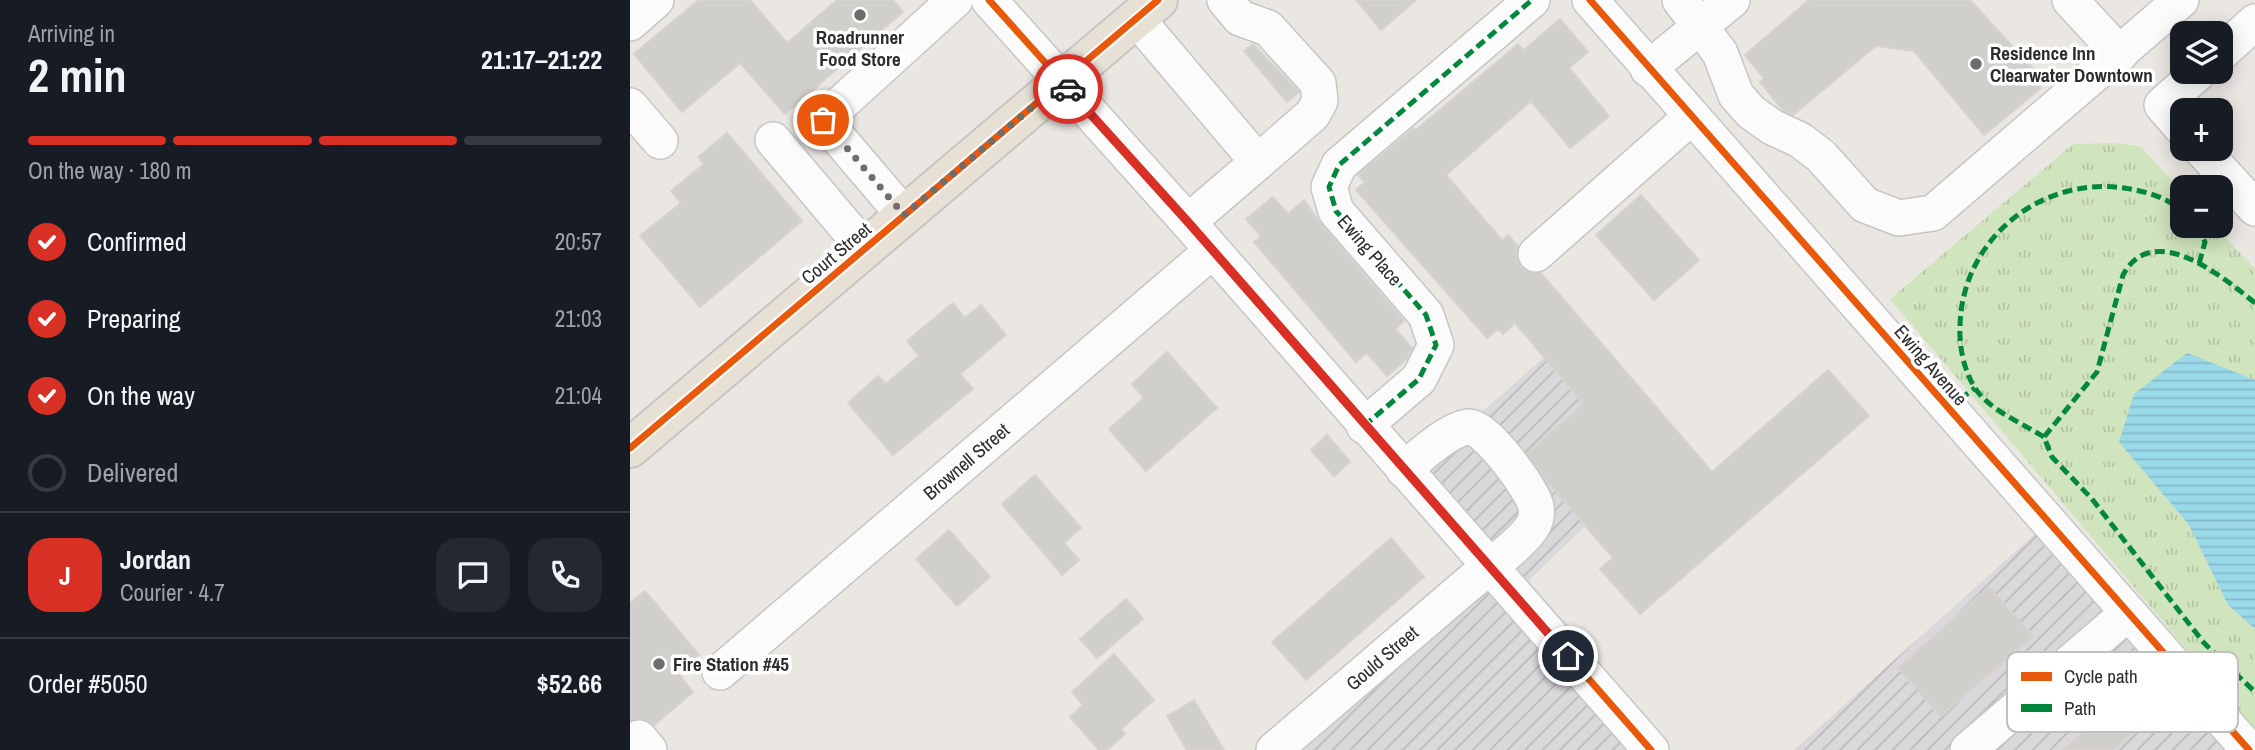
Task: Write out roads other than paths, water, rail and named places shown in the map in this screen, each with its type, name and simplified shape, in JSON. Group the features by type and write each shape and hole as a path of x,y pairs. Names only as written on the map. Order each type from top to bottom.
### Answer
{"main road":[{"name":"Court Street","path":"630,448 1147,9"}],"street":[{"path":"630,23 656,0"},
{"path":"904,215 823,120 955,0"},
{"path":"989,0 1188,222 1364,426 1651,750"},
{"path":"1188,222 1312,115 1320,102 1318,83 1268,28 1240,18 1225,0"},
{"name":"Ewing Place","path":"1364,426 1419,379 1436,345 1426,315 1335,211 1329,187 1339,165 1532,0"},
{"name":"Ewing Avenue","path":"1590,0 2162,652"},
{"path":"1648,69 1690,13 1732,0"},
{"path":"2070,0 2120,54"},
{"path":"1690,13 1720,53 1736,95 1751,113 1772,127 1800,140 1821,156 1866,205 1899,218 1933,213 2181,0"},
{"path":"1147,9 1258,162"},
{"path":"2233,42 2255,22"},
{"path":"2170,114 2162,105 2186,84"},
{"path":"630,106 660,141"},
{"path":"1536,254 1691,117"},
{"path":"773,141 865,249"},
{"path":"2212,161 2255,208"},
{"name":"Brownell Street","path":"720,672 1212,251"},
{"name":"Gould Street","path":"1274,750 1489,566 1530,529 1536,519 1536,506 1529,488 1487,436 1467,427 1455,432 1404,470"},
{"path":"2082,652 2128,613"},
{"path":"1968,750 2007,717"},
{"name":"Ewing Avenue","path":"2233,732 2249,750"}],"water":[{"path":"2187,353 2255,380 2255,629 2228,605 2189,525 2119,442 2134,394"}],"place":[{"name":"Roadrunner Food Store","path":"860,15"},
{"name":"Residence Inn Clearwater Downtown","path":"1976,64"},
{"name":"Fire Station #45","path":"659,664"}]}
